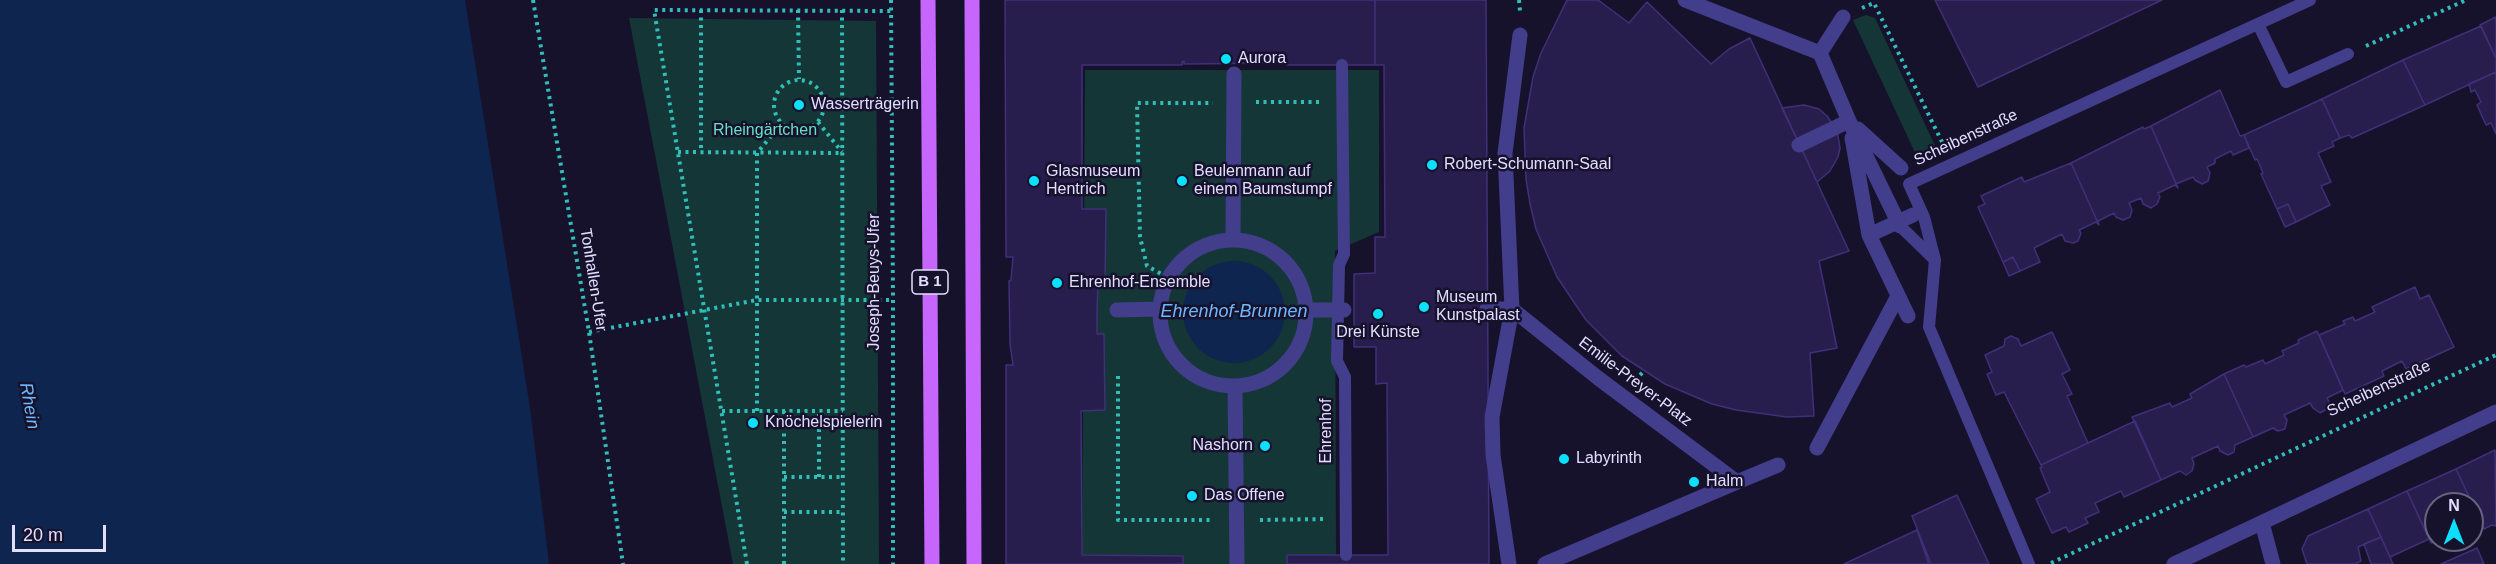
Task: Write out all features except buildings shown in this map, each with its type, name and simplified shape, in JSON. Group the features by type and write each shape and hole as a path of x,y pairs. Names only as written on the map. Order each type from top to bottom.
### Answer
{"main road":[{"name":"B 1","path":"928,0 932,564"},
{"path":"972,0 974,564"}],"street":[{"path":"1685,0 1820,52 1849,121 1876,174 1908,219 1869,236"},
{"path":"1820,52 1843,17"},
{"path":"1509,564 1493,455 1492,417 1512,309 1505,153 1520,35"},
{"path":"1233,239 1234,74"},
{"path":"1799,145 1849,121"},
{"path":"1849,121 1898,166 1859,182"},
{"path":"1849,121 1869,236 1908,316"},
{"path":"1233,239 1255,242 1275,253 1292,268 1302,287 1306,310 1304,333 1294,354 1278,371 1257,382 1235,386 1210,383 1189,372 1172,355 1161,333 1159,309 1161,293 1167,278 1184,257 1207,243 1233,239"},
{"path":"1816,448 1898,296"},
{"path":"1118,310 1159,309"},
{"path":"1487,309 1512,309"},
{"name":"Emilie-Preyer-Platz","path":"1512,309 1598,378 1737,482"},
{"path":"1306,310 1341,310"},
{"path":"1235,386 1237,564"},
{"path":"2174,564 2496,412"},
{"path":"1545,564 1778,465"},
{"path":"2262,523 2272,564"}],"lane":[{"name":"Scheibenstraße","path":"2029,564 1929,327 1935,260 1908,219 1909,184 2310,0"},
{"path":"2258,24 2286,82 2348,54"},
{"name":"Ehrenhof","path":"1342,65 1344,254 1339,265 1341,310 1336,360 1346,377 1346,555"},
{"path":"1898,166 1909,184"},
{"path":"1908,219 1935,260"},
{"path":"1908,316 1929,327"}],"path":[{"name":"Tonhallen-Ufer","path":"533,0 589,332 623,564"},
{"name":"Joseph-Beuys-Ufer","path":"891,0 894,300 892,564"},
{"path":"2348,54 2466,0"},
{"path":"1843,17 1874,2 1952,164"},
{"path":"747,564 654,10 891,11"},
{"path":"701,10 701,152"},
{"path":"798,10 799,79"},
{"path":"842,10 843,564"},
{"path":"799,79 809,81 817,87 823,96 825,105 823,115 818,122 809,128 800,130 782,123 776,115 774,105 776,95 790,81 799,79"},
{"path":"818,122 843,153"},
{"path":"757,411 757,153 782,123"},
{"path":"678,152 843,153"},
{"path":"589,332 757,300 894,300"},
{"name":"Scheibenstraße","path":"2050,564 2496,355"},
{"path":"1118,376 1118,520 1346,519"},
{"path":"722,411 843,411"},
{"path":"784,411 784,564"},
{"path":"819,411 819,477"},
{"path":"784,477 843,477"},
{"path":"784,512 843,512"}],"green space":[{"path":"1866,15 1875,18 1938,152 1919,161 1853,20"},
{"name":"Rheingärtchen","path":"629,18 876,21 879,564 733,564"},
{"path":"1085,70 1379,70 1379,232 1335,251 1336,555 1288,555 1287,564 1183,564 1182,556 1082,555"}],"water":[{"name":"Rhein","path":"0,0 465,0 530,408 549,564 0,564"},
{"name":"Ehrenhof-Brunnen","path":"1234,261 1254,265 1270,276 1281,292 1285,312 1281,332 1270,348 1254,359 1234,363 1214,359 1198,348 1187,332 1183,312 1187,292 1198,276 1214,265"}],"place":[{"name":"Aurora","path":"1226,59"},
{"name":"Wasserträgerin","path":"799,105"},
{"name":"Robert-Schumann-Saal","path":"1432,165"},
{"name":"Glasmuseum Hentrich","path":"1034,181"},
{"name":"Beulenmann auf einem Baumstumpf","path":"1182,181"},
{"name":"Ehrenhof-Ensemble","path":"1057,283"},
{"name":"Museum Kunstpalast","path":"1424,307"},
{"name":"Drei Künste","path":"1378,314"},
{"name":"Knöchelspielerin","path":"753,423"},
{"name":"Nashorn","path":"1265,446"},
{"name":"Labyrinth","path":"1564,459"},
{"name":"Halm","path":"1694,482"},
{"name":"Das Offene","path":"1192,496"}]}
